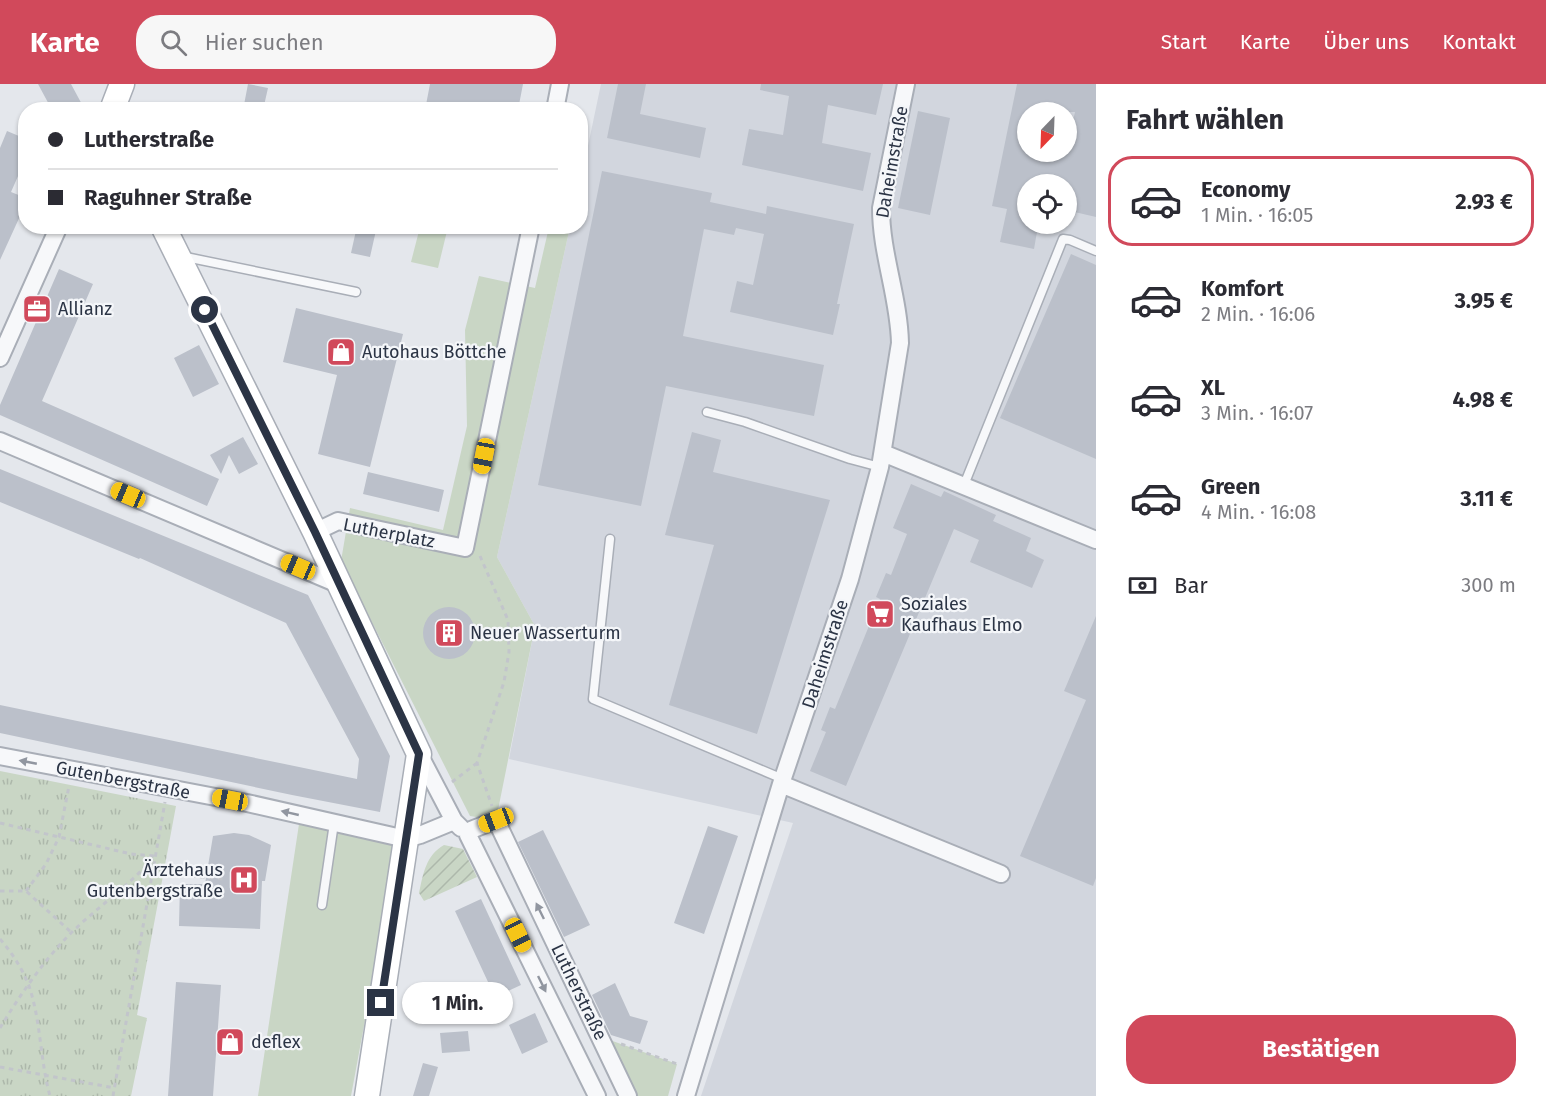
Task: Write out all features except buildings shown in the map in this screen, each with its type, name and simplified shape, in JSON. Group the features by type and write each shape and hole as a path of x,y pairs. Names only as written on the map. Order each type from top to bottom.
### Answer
{"main road":[{"path":"115,102 122,84"},
{"name":"Lutherstraße","path":"167,234 315,532 419,754"},
{"path":"368,1096 419,754"}],"street":[{"path":"557,102 561,84"},
{"name":"Daheimstraße","path":"686,1096 782,781 836,624 881,460 900,343 900,325 881,226 881,208 906,84"},
{"path":"0,358 55,234"},
{"path":"465,548 529,234"},
{"path":"0,441 340,585"},
{"path":"881,460 964,485 1096,540"},
{"name":"Lutherplatz","path":"315,532 338,521 465,548"},
{"name":"Lutherstraße","path":"419,754 454,821 468,835 597,1096"},
{"name":"Gutenbergstraße","path":"0,756 247,803 406,839"},
{"path":"782,781 1000,874"},
{"path":"468,835 471,830 496,820"},
{"name":"Lutherstraße","path":"496,820 628,1096"},
{"path":"406,839 454,821"}],"lane":[{"path":"964,485 1063,239 1096,251"},
{"path":"178,255 356,292"},
{"path":"707,412 745,422 850,459 881,460"},
{"path":"610,539 593,699 782,781"},
{"path":"322,905 334,823"}],"path":[{"path":"439,791 477,763 504,682 509,652 508,620 479,556 465,548"},
{"path":"477,763 496,820"},
{"path":"26,891 46,864 59,837 72,770"},
{"path":"113,1096 168,788"},
{"path":"0,823 131,854 155,856"},
{"path":"0,1028 29,986 72,933 141,872 155,856"},
{"path":"183,872 191,876 223,879"},
{"path":"0,891 26,891 72,933"},
{"path":"0,939 18,963 29,986 50,1096"},
{"path":"623,1045 694,1070"},
{"path":"0,1067 115,1088"}],"shaded area":[{"path":"601,84 1096,84 1096,1096 701,1096 793,823 509,759 535,626 497,557 568,234 588,234 588,146"}],"green space":[{"path":"418,234 446,234 438,268 411,262"},
{"path":"547,234 568,234 497,557 535,626 496,820 470,816 341,561 350,508 443,530 467,426 465,330 479,276 535,288"},
{"path":"0,771 176,806 137,1015 147,1018 131,1096 0,1096"},
{"path":"299,824 398,842 351,1096 258,1096"},
{"path":"444,845 463,849 477,877 424,901 419,893 424,872 433,854"},
{"path":"607,1039 677,1064 668,1096 635,1096"}],"place":[{"name":"Allianz","path":"37,309"},
{"name":"Autohaus Böttche","path":"341,352"},
{"name":"Soziales Kaufhaus Elmo","path":"880,614"},
{"name":"Neuer Wasserturm","path":"449,633"},
{"name":"Ärztehaus Gutenbergstraße","path":"244,880"},
{"name":"deflex","path":"230,1042"}],"route":[{"path":"205,310 315,532 419,754 381,1003"}]}
